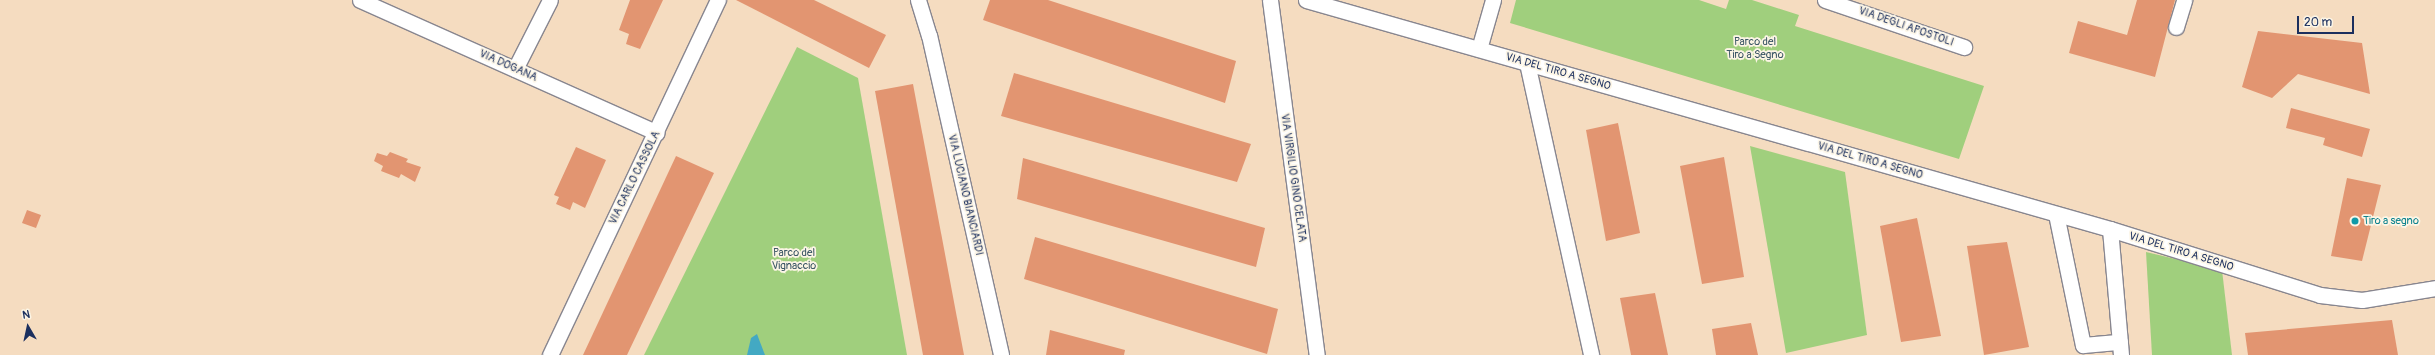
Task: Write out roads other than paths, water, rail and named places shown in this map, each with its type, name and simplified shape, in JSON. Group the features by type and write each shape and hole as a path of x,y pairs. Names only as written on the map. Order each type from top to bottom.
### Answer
{"street":[{"name":"VIA DOGANA","path":"360,0 657,133"},
{"path":"515,69 550,0"},
{"name":"VIA CARLO CASSOLA","path":"550,355 657,133 718,0"},
{"name":"VIA LUCIANO BIANCIARDI","path":"918,0 929,35 1001,355"},
{"name":"VIA VIRGILIO GINO CELATA","path":"1270,0 1317,355"},
{"name":"VIA DEL TIRO A SEGNO","path":"1306,0 2110,229 2320,295 2342,300 2362,300 2435,288"},
{"path":"1479,49 1494,0"},
{"name":"VIA DEGLI APOSTOLI","path":"1825,0 1964,47"},
{"path":"2176,27 2184,0"},
{"path":"1527,63 1591,355"},
{"path":"2056,214 2083,345 2120,348 2110,229"}],"water":[{"path":"757,334 765,355 747,355 751,338"}],"place":[{"name":"Tiro a segno","path":"2355,221"}],"park label":[{"name":"Parco del Tiro a Segno","path":"1755,49"},
{"name":"Parco del Vignaccio","path":"794,260"}]}
